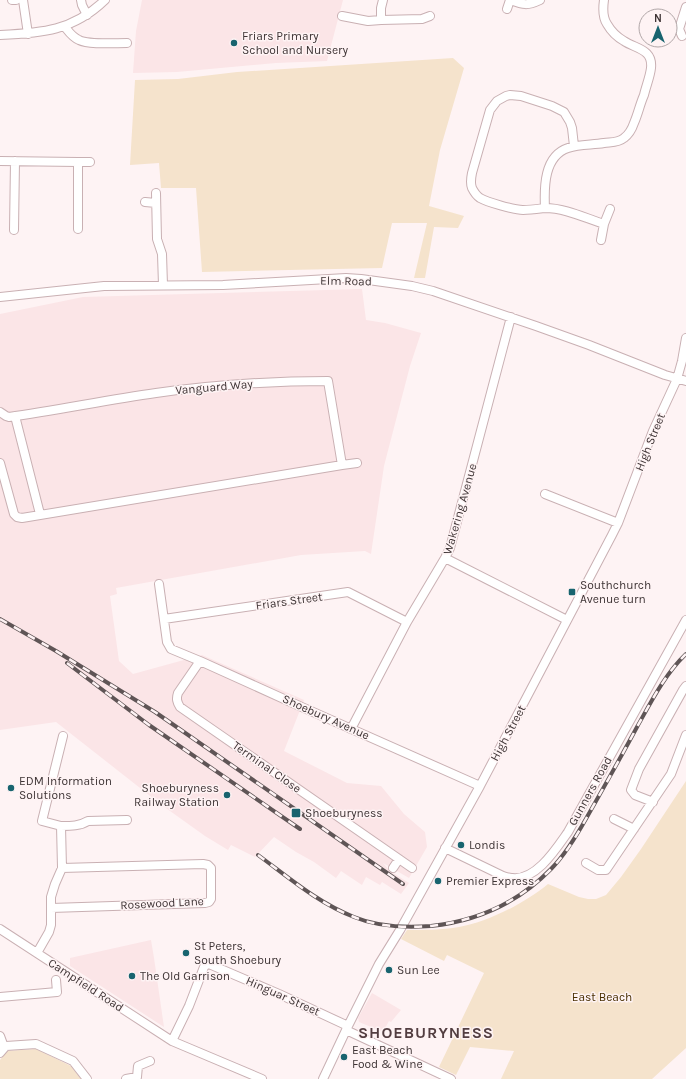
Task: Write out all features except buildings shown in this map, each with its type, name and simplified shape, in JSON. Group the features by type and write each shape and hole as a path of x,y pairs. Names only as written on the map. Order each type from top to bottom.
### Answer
{"street":[{"path":"23,0 28,34"},
{"path":"81,0 87,15"},
{"path":"0,35 28,34 65,27 87,15 105,0"},
{"path":"381,20 382,0"},
{"path":"507,9 510,0 526,5 540,0"},
{"path":"545,208 544,194 550,162 561,151 574,146 617,142 626,136 634,124 650,73 650,60 644,50 615,35 607,24 604,11 604,0"},
{"path":"682,36 679,29 686,7"},
{"path":"342,16 368,21 422,19 430,16"},
{"path":"65,27 72,36 85,42 127,43"},
{"path":"574,146 572,128 568,117 564,112 552,106 521,96 510,95 501,98 490,110 472,173 472,187 474,192 484,200 515,209 554,208 604,224"},
{"path":"0,161 90,162"},
{"path":"14,230 15,161"},
{"path":"78,162 78,229"},
{"path":"156,193 157,239 162,254 162,286"},
{"path":"145,202 156,203"},
{"path":"601,240 604,224 610,209"},
{"name":"Elm Road","path":"0,297 104,286 223,285 346,278 361,279 412,286 433,291 511,317 677,379 686,381"},
{"name":"Wakering Avenue","path":"351,729 407,622 445,558 453,538 511,317"},
{"name":"High Street","path":"323,1079 379,964 400,930 480,786 618,523 653,431 677,379 686,338"},
{"name":"Vanguard Way","path":"15,416 182,389 275,381 328,381 342,465"},
{"path":"0,412 9,417 15,416 40,514"},
{"path":"0,463 14,514 17,517 22,518 357,463"},
{"path":"546,494 618,523"},
{"path":"445,558 567,620"},
{"path":"159,584 164,619"},
{"name":"Friars Street","path":"164,619 348,592 407,622"},
{"name":"Shoebury Avenue","path":"164,619 167,642 171,649 480,786"},
{"name":"Gunners Road","path":"445,848 503,876 512,878 527,876 546,862 568,832 686,620"},
{"name":"Terminal Close","path":"200,661 178,693 176,698 180,707 412,868"},
{"path":"653,802 635,795 631,790 639,769 686,686"},
{"path":"586,863 598,870 606,870 671,774 686,734"},
{"path":"63,736 42,822 61,826 77,826 88,821 127,820"},
{"path":"614,819 634,829"},
{"path":"37,954 49,932 51,925 52,891 62,868 61,826"},
{"path":"393,868 399,859"},
{"name":"Rosewood Lane","path":"51,908 205,903 211,899 211,868 208,865 62,868"},
{"name":"Campfield Road","path":"0,929 172,1041 262,1079"},
{"name":"Hinguar Street","path":"172,1041 204,967 208,964 279,994 347,1028"},
{"path":"0,997 57,992 56,980"},
{"path":"347,1028 451,1079"},
{"path":"0,1036 2,1050 18,1045 36,1044 74,1061 87,1079"},
{"path":"126,1079 137,1078 138,1066 150,1061"}],"shaded area":[{"name":"Friars Primary School and Nursery","path":"142,0 343,0 327,61 276,63 177,72 133,73 136,31"},
{"path":"362,289 366,320 385,323 421,333 410,366 384,466 371,554 365,551 301,555 116,588 117,594 110,596 119,661 133,674 202,655 304,700 284,751 347,783 381,786 404,814 425,832 427,847 409,878 383,863 390,871 409,883 401,894 382,882 380,885 366,877 362,885 341,871 336,878 314,862 274,837 255,857 231,845 228,850 205,836 163,806 56,722 0,730 0,314 83,297"},
{"path":"151,940 164,1027 70,966 70,958"},
{"path":"372,993 401,1010 391,1022 389,1021 383,1032 359,1022 358,1018"}],"green space":[{"path":"453,58 464,68 440,150 429,206 464,216 458,228 434,227 425,278 414,278 427,223 392,223 382,268 202,272 196,188 161,188 159,163 130,165 135,80 178,79 237,72"},
{"name":"East Beach","path":"686,781 686,1048 652,1079 501,1079 514,1051 470,1047 456,1075 439,1067 484,973 447,955 444,961 401,939 407,930 433,930 470,925 506,911 529,898 548,884 579,897 588,899 596,899 606,895 641,849"},
{"path":"36,1049 71,1066 81,1079 0,1079 0,1060 7,1051"}],"railway":[{"path":"0,619 56,651 155,712 403,884"},
{"path":"258,855 316,897 341,911 372,923 402,927 431,926 465,920 496,908 511,900 539,881 566,851 583,824 659,689 671,670 686,654"},
{"path":"67,663 149,725 300,829"}],"place":[{"name":"Friars Primary School and Nursery","path":"234,43"},
{"name":"Southchurch Avenue turn","path":"572,592"},
{"name":"EDM Information Solutions","path":"11,788"},
{"name":"Shoeburyness Railway Station","path":"227,795"},
{"name":"Shoeburyness","path":"296,813"},
{"name":"Londis","path":"461,845"},
{"name":"Premier Express","path":"438,881"},
{"name":"St Peters, South Shoebury","path":"186,953"},
{"name":"Sun Lee","path":"389,970"},
{"name":"The Old Garrison","path":"132,976"},
{"name":"East Beach Food & Wine","path":"344,1057"}],"district":[{"name":"SHOEBURYNESS","path":"426,1032"}]}
